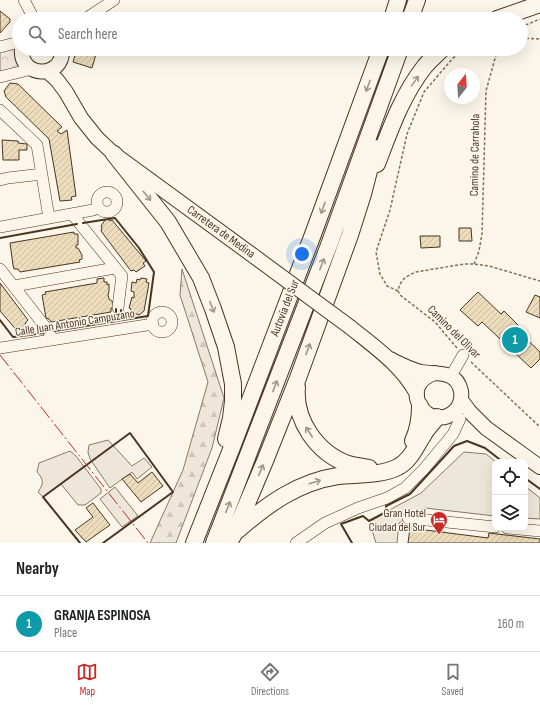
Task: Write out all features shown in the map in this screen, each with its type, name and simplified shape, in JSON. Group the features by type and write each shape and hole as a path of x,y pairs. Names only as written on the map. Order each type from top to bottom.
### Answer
{"highway":[{"path":"394,12 398,0"},
{"path":"517,12 540,4"},
{"name":"Autovía del Sur","path":"197,536 312,237 378,56"},
{"name":"Autovía del Sur","path":"214,543 329,245 397,56"},
{"path":"232,538 298,378 350,235 363,194 371,158 401,68 404,56"},
{"path":"363,194 373,175 398,111 410,86 425,66 435,56"},
{"path":"114,154 168,222 182,246 203,284 226,347 233,384 231,418 224,445 210,479 197,536"},
{"path":"298,378 296,393 298,405 300,414 310,434 335,458 346,464 359,467 370,468 395,463 410,448 416,435 420,417 418,400"},
{"path":"232,538 267,506 285,494 301,486 318,480 337,476 382,472 399,466 414,452 424,434 441,417"}],"main road":[{"path":"22,56 27,65 32,69 42,72 52,68 62,56"},
{"name":"Carretera de Medina","path":"52,68 57,80 66,92 81,118 97,138 114,154 350,327 390,359"},
{"path":"390,359 421,372 446,374 456,381 460,386 461,400 455,410 450,414 441,417"},
{"path":"390,359 411,384 424,412 430,415 469,421 486,428"},
{"path":"418,400 418,388 423,379 435,373"},
{"path":"461,400 470,412 486,428 540,467"}],"street":[{"path":"96,12 114,0"},
{"path":"25,3 30,12"},
{"path":"0,47 12,44"},
{"path":"0,77 32,69"},
{"path":"2,114 37,145 49,218"},
{"path":"0,180 42,174"},
{"path":"0,227 93,210 98,207"},
{"path":"72,214 122,276 118,308"},
{"path":"14,286 115,268"},
{"path":"0,269 53,340"},
{"name":"Calle Juan Antonio Campuzano","path":"0,348 153,324"},
{"path":"450,376 463,354"},
{"path":"296,543 325,522 387,498 405,488 424,469 453,434 460,419"},
{"path":"408,518 492,527"},
{"path":"528,530 540,531"}],"path":[{"path":"528,24 540,19"},
{"path":"528,38 540,39"},
{"name":"Camino del Olivar","path":"456,56 452,58 424,92 407,134 390,210 376,252 380,274 387,286 398,291 400,295 435,322 463,354 540,427"},
{"name":"Camino de Carrahola","path":"474,264 479,251 482,234 486,91 496,56"},
{"path":"398,291 399,285 408,275 416,272 464,264 489,266 540,281"}],"green space":[{"path":"12,48 12,56 17,56 23,67 0,72 0,52"},
{"path":"182,269 224,398 212,448 176,543 150,543 183,470 208,382 180,295"},
{"path":"108,440 132,466 144,458 152,467 137,479 132,472 110,488 90,459 88,452 89,445"},
{"path":"70,451 76,456 101,489 101,493 85,505 78,505 61,484 43,497 38,492 42,482 41,477 37,472 39,463"}],"shaded area":[{"path":"464,452 486,454 492,459 492,516 425,508 399,523 397,543 376,543 369,521 421,493"},
{"path":"115,487 138,516 122,527 100,499"},
{"path":"528,488 540,498 540,519 528,518"}],"building":[{"path":"0,11 10,19 10,22 0,33"},
{"path":"75,56 95,56 92,68 73,62"},
{"path":"10,83 18,84 62,127 57,131 61,134 67,130 76,196 71,197 72,200 60,201 49,139 6,97 4,91"},
{"path":"2,140 18,141 18,143 27,144 27,150 19,150 19,160 3,160"},
{"path":"108,219 110,221 112,220 146,261 143,263 145,266 136,272 134,270 131,271 101,231 101,226 105,220"},
{"path":"459,228 471,228 472,241 459,241"},
{"path":"74,232 74,234 78,234 78,245 76,245 76,248 78,248 82,255 82,259 79,260 80,262 20,272 18,269 14,269 10,243"},
{"path":"420,236 440,236 440,247 421,248"},
{"path":"104,278 104,282 107,282 107,285 109,284 109,299 113,302 114,308 111,308 111,312 51,322 46,318 42,295 46,294 45,292 97,283 97,279"},
{"path":"141,278 147,279 146,282 149,283 144,311 139,315 131,312 131,309 129,308 132,297 134,298 134,292 131,291 132,282 136,283 137,279 140,280"},
{"path":"0,283 28,320 24,328 19,333 0,311"},
{"path":"478,292 501,314 504,311 519,326 516,329 540,352 540,359 531,368 482,322 478,326 460,310"},
{"path":"535,295 540,297 540,318 526,312"},
{"path":"152,472 163,486 141,502 122,479 130,474 138,483"},
{"path":"93,503 110,525 86,542 75,530 93,517 86,508"},
{"name":"Gran Hotel Ciudad del Sur","path":"410,528 488,538 489,533 540,539 540,543 408,543"}],"wall":[{"path":"52,330 54,331 148,316 154,272 139,248 115,218 83,223"},
{"path":"0,238 77,224"},
{"path":"116,309 116,321"},
{"path":"120,320 121,310"},
{"path":"0,320 13,337 45,332"},
{"path":"80,543 43,497 130,433 173,492 103,543"},
{"path":"352,543 341,524 363,516 369,521 386,512 386,506 410,494 454,446 467,441 485,448 499,459"},
{"path":"528,480 540,489"}],"power":[{"path":"0,355 148,543"}],"place":[{"name":"GRANJA ESPINOSA","path":"515,340"},
{"name":"Gran Hotel Ciudad del Sur","path":"439,535"}]}
